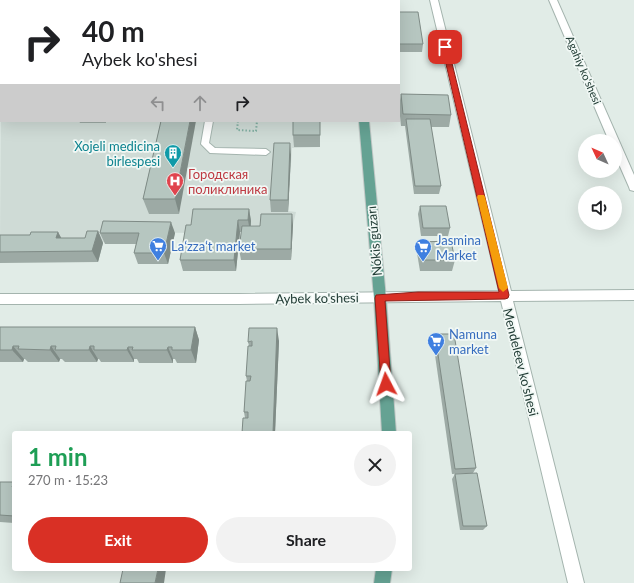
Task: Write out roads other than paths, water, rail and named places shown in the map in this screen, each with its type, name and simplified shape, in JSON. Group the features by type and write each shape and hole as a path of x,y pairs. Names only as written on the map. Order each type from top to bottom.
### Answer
{"main road":[{"name":"Nókis gúzarı","path":"364,122 380,298 389,431"},
{"path":"382,583 384,571"}],"street":[{"name":"Mendeleev ko'shesi","path":"434,0 576,583"},
{"name":"Agahiy ko'shesi","path":"554,0 612,134"},
{"name":"Agahiy ko'shesi","path":"622,159 634,187"},
{"name":"Aybek ko'shesi","path":"0,299 238,300 505,295 634,296"}],"lane":[{"path":"209,122 205,144 213,151 266,152"}],"place":[{"name":"Xojeli medicina birlespesi","path":"173,168"},
{"name":"Городская поликлиника","path":"175,196"},
{"name":"Laʻzzaʻt market","path":"158,261"},
{"name":"Jasmina Market","path":"423,262"},
{"name":"Namuna market","path":"436,356"}]}
